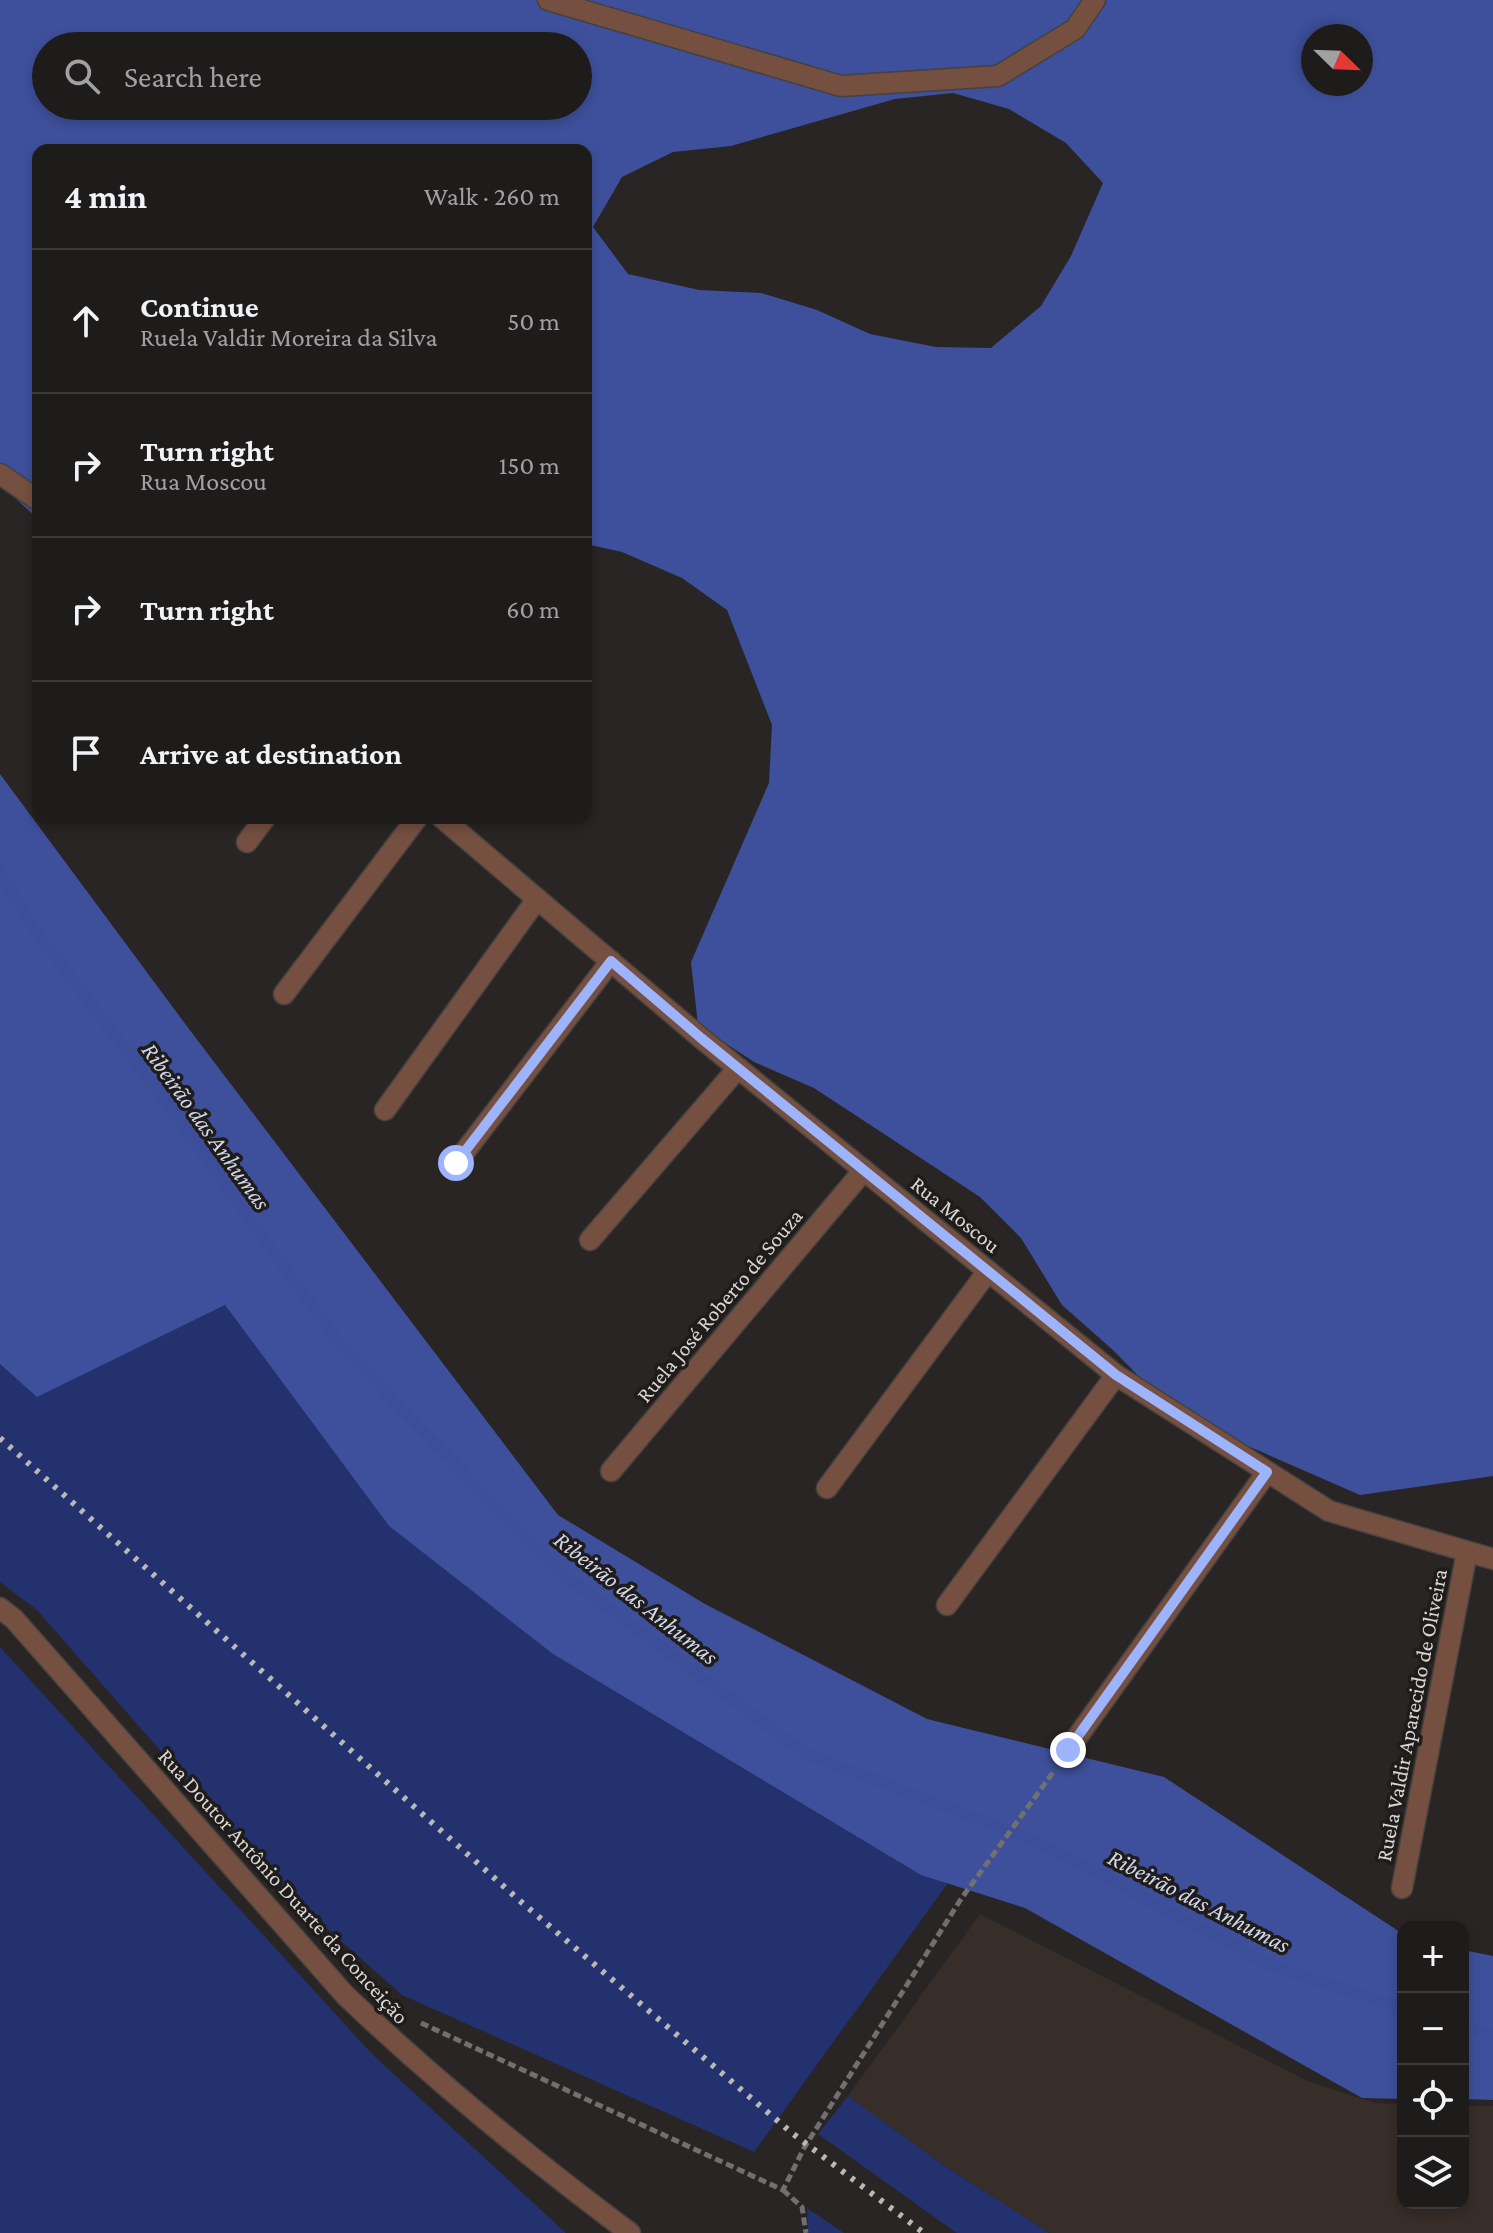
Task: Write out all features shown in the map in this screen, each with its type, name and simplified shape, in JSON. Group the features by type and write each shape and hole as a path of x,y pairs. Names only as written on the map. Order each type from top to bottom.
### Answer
{"street":[{"path":"548,0 841,86 998,76 1075,29 1095,0"},
{"path":"0,474 32,496"},
{"path":"247,842 260,824"},
{"path":"284,994 412,824"},
{"name":"Rua Moscou","path":"449,824 738,1068 1116,1375 1329,1511 1493,1559"},
{"path":"385,1110 537,899"},
{"path":"456,1163 611,961"},
{"path":"590,1240 738,1068"},
{"name":"Ruela José Roberto de Souza","path":"611,1471 864,1170"},
{"path":"827,1488 988,1271"},
{"path":"947,1605 1116,1375"},
{"path":"1068,1750 1267,1472"},
{"name":"Ruela Valdir Aparecido de Oliveira","path":"1402,1888 1467,1552"},
{"name":"Rua Doutor Antônio Duarte da Conceição","path":"0,1608 14,1619 345,1995 397,2045 579,2195 630,2233"}],"path":[{"path":"783,2190 804,2148 961,1899 1068,1750"},
{"path":"397,2045 420,2023 783,2190 802,2207 806,2233"}],"shaded area":[{"path":"0,0 1493,0 1493,1476 1360,1495 1200,1425 1155,1393 1062,1305 1021,1238 980,1197 814,1088 754,1062 698,1025 691,962 769,783 772,725 727,610 682,578 622,552 592,545 592,144 32,144 32,513 0,484","holes":["953,93 1009,109 1066,143 1103,183 1071,256 1041,306 991,348 936,347 870,334 817,310 761,293 699,290 628,274 593,227 622,177 673,152 731,146 895,99"]},
{"path":"0,774 32,817 32,824 37,824 558,1515 705,1604 927,1719 1164,1777 1397,1930 1397,2099 1362,2098 1025,1908 921,1875 553,1654 389,1526 225,1305 37,1397 0,1364"},
{"path":"225,1305 389,1526 553,1654 948,1883 754,2152 402,1995 279,1886 37,1610 0,1582 0,1364 37,1396"},
{"path":"0,1647 373,2055 566,2233 0,2233"},
{"path":"980,1914 1308,2081 1375,2103 1397,2104 1397,2209 1469,2209 1469,2106 1493,2106 1493,2233 1049,2233 942,2164 848,2096"},
{"path":"1469,1951 1493,1956 1493,2100 1469,2099"},
{"path":"848,2096 942,2164 1049,2233 957,2233 818,2134"},
{"path":"807,2208 844,2233 808,2233"}],"waterway":[{"name":"Ribeirão das Anhumas","path":"0,871 28,921 167,1104 341,1346 558,1571 806,1754 1037,1841 1271,1966 1397,2006"},
{"name":"Ribeirão das Anhumas","path":"1469,2028 1493,2036"}],"railway":[{"path":"0,1438 519,1900 792,2133 924,2233"}],"route":[{"path":"456,1163 611,961 701,1038 1116,1375 1267,1472 1068,1750"}]}
